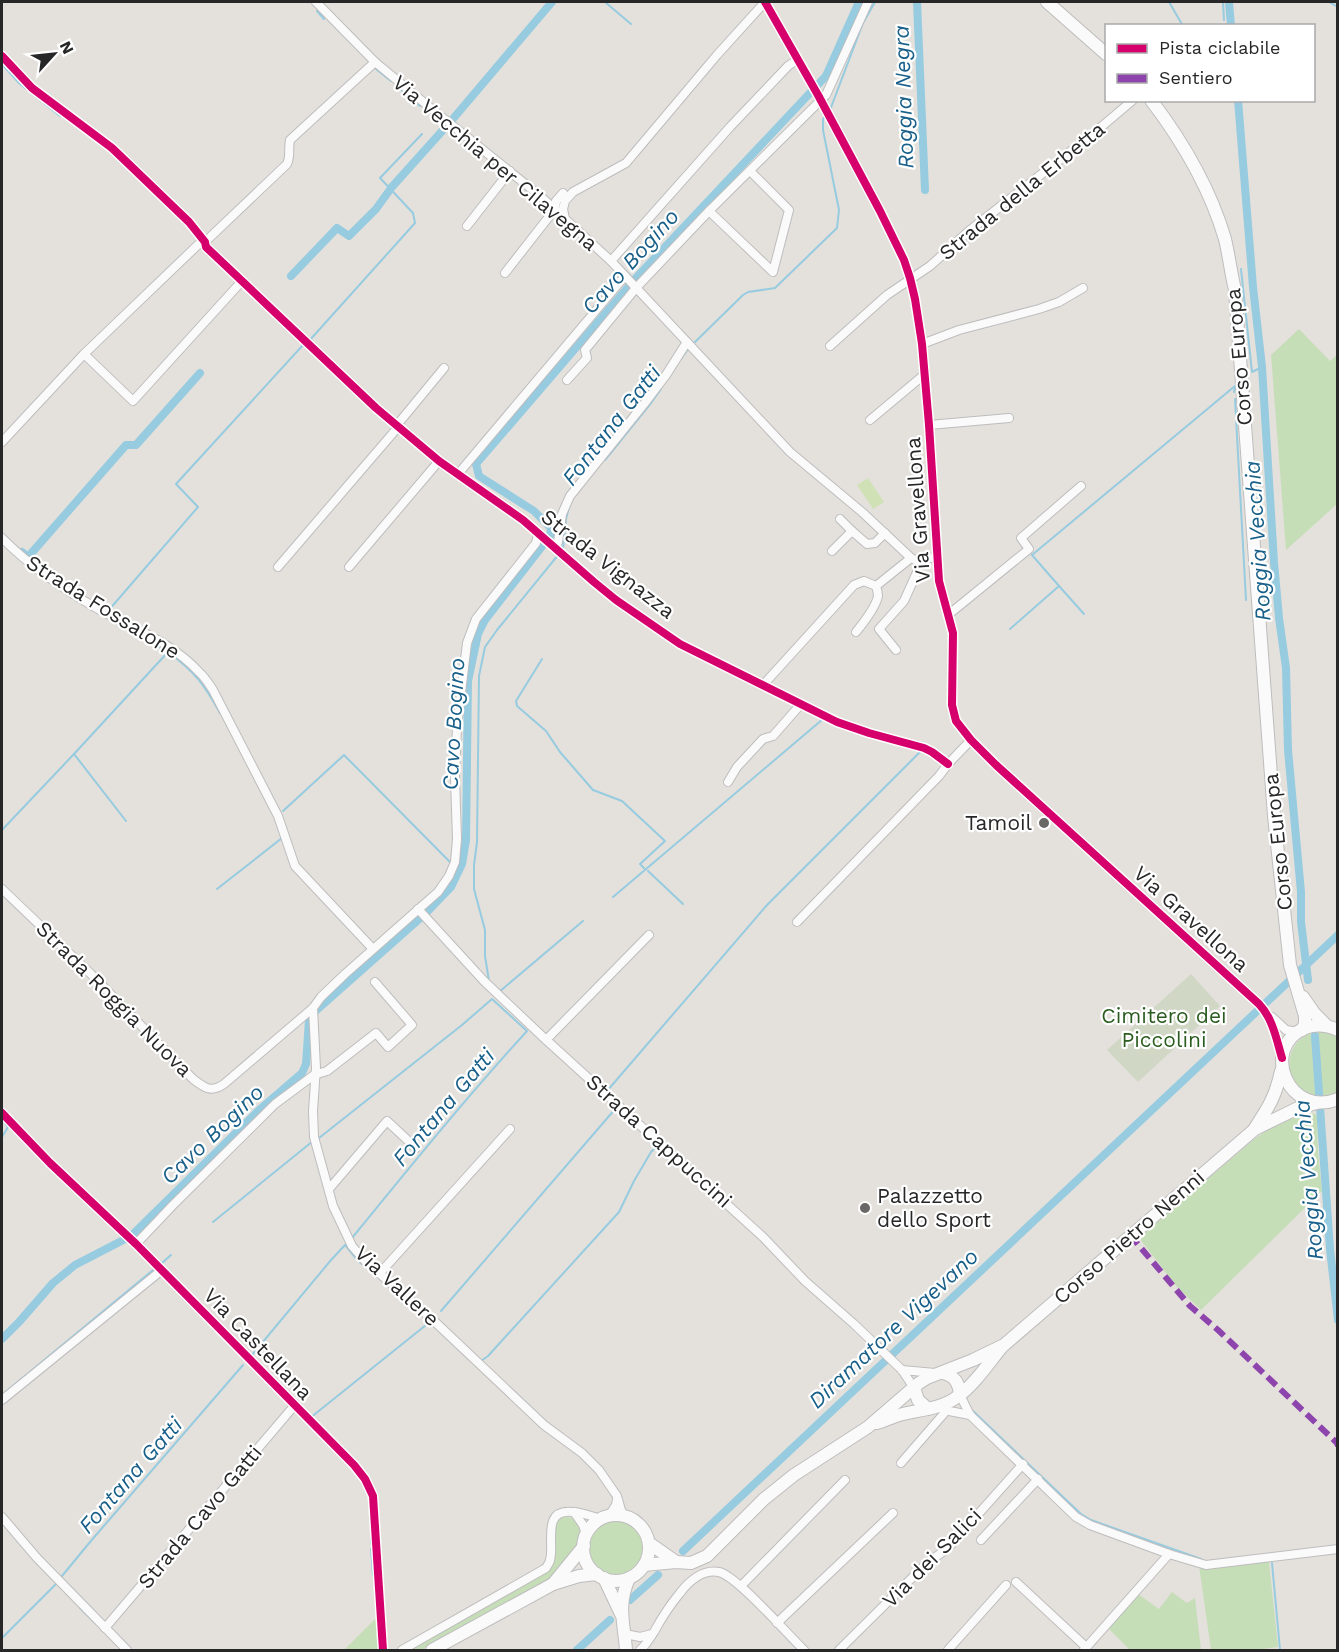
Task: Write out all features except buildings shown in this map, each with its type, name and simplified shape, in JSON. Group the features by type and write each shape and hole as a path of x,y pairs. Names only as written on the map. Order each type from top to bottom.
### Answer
{"main road":[{"path":"1047,2 1105,52"},
{"name":"Corso Europa","path":"1153,102 1192,160 1209,196 1225,240 1235,290 1274,816 1290,964 1305,1016 1305,1024 1300,1031"},
{"path":"1298,991 1314,1013 1334,1027"},
{"path":"1300,1031 1318,1025 1334,1027"},
{"name":"Corso Pietro Nenni","path":"1255,1129 1271,1104 1288,1043 1300,1031"},
{"path":"1282,1061 1283,1073 1292,1090 1308,1100 1320,1102"},
{"name":"Corso Pietro Nenni","path":"868,1427 898,1416 945,1404 960,1395 1004,1345 1255,1129 1298,1108 1338,1099"},
{"name":"Corso Pietro Nenni","path":"644,1564 691,1563 707,1556 764,1499 794,1475 868,1427 927,1378 1004,1345"},
{"path":"942,1372 954,1377 960,1395"},
{"path":"914,1388 918,1400 928,1409"},
{"path":"432,1650 553,1584 579,1576 601,1576 616,1580 629,1578 638,1573 648,1554 649,1543 646,1534 633,1520 624,1516 604,1517 591,1526 585,1540 553,1584"},
{"path":"585,1540 587,1562 601,1576 622,1615"},
{"path":"649,1543 676,1562"},
{"path":"626,1650 622,1615 623,1592 629,1578"}],"street":[{"name":"Via Vecchia per Cilavegna","path":"316,2 375,62 539,195 611,261 790,452 911,558"},
{"path":"565,219 563,209 565,201 573,192 626,163 765,2"},
{"name":"Via Gravellona","path":"765,2 820,98 892,234 910,278 925,374 939,581 953,633 952,705 956,721 971,740 1072,836 1267,1012 1274,1028 1282,1061"},
{"path":"567,380 587,358 585,350 635,287 820,98 826,95 868,2"},
{"name":"Strada Vignazza","path":"2,56 32,88 112,148 189,222 206,246 366,398 439,461 523,520 616,600 680,644 837,722 924,748 948,764"},
{"path":"611,261 730,127 788,66 798,59"},
{"path":"2,442 84,354 287,164 290,159 288,147 291,140 375,62"},
{"name":"Strada della Erbetta","path":"830,346 887,295 930,266 969,231 1131,102"},
{"path":"467,226 510,171"},
{"path":"709,211 773,272 789,210 750,171"},
{"path":"539,195 573,192"},
{"path":"505,273 555,209 556,201 563,193"},
{"path":"459,474 625,276"},
{"path":"84,354 133,401 242,281"},
{"path":"922,344 959,330 1039,309 1059,302 1083,288"},
{"path":"313,1008 329,989 438,892 449,876 455,862 457,839 457,726 467,642 476,619 536,543 558,542 562,514 570,496 644,404 687,342"},
{"path":"278,567 444,368"},
{"path":"870,420 925,374"},
{"path":"929,425 1009,418"},
{"path":"349,567 439,461"},
{"path":"948,615 1029,549 1021,538 1081,486"},
{"path":"840,519 867,544 875,543 885,533"},
{"path":"831,551 852,531"},
{"name":"Strada Fossalone","path":"2,538 13,550 58,584 168,646 200,673 213,690 278,816 295,866 373,949"},
{"path":"876,586 911,558 915,560 937,557"},
{"path":"896,650 879,629 904,601 923,559"},
{"path":"763,685 854,585 864,581 876,586"},
{"path":"856,632 874,607 878,597 876,586"},
{"path":"728,782 737,767 763,739 773,736 801,704"},
{"path":"797,922 971,740"},
{"name":"Strada Roggia Nuova","path":"2,889 92,974 194,1079 208,1089 213,1090 224,1084 313,1008"},
{"name":"Strada Cappuccini","path":"418,909 484,981 763,1237 804,1281 889,1357 902,1370 914,1388"},
{"path":"546,1040 649,935"},
{"path":"135,1243 274,1104 314,1075 327,1071 376,1033 388,1047 412,1025 375,982"},
{"name":"Via Vallere","path":"313,1008 316,1068 314,1137 333,1206 352,1246 365,1261 433,1320 544,1425 582,1453 599,1470 617,1496 624,1516"},
{"path":"1267,1012 1286,1030 1300,1031"},
{"name":"Via Castellana","path":"2,1113 162,1270 354,1465 365,1479 373,1496 383,1650"},
{"path":"328,1189 387,1121 416,1148"},
{"path":"380,1274 510,1129"},
{"path":"2,1400 162,1270"},
{"path":"902,1370 922,1373 942,1372"},
{"path":"960,1395 970,1415 1076,1517 1090,1526 1206,1565 1338,1549"},
{"name":"Strada Cavo Gatti","path":"105,1628 294,1406"},
{"path":"928,1409 970,1415"},
{"path":"901,1463 947,1410"},
{"name":"Via dei Salici","path":"839,1650 926,1564 948,1548 1023,1464"},
{"path":"981,1540 1038,1479"},
{"path":"741,1586 846,1480"},
{"path":"402,1650 546,1568 550,1561 550,1528 554,1518 560,1513 573,1512 604,1517 616,1505 617,1496"},
{"path":"573,1512 583,1525 585,1540"},
{"path":"777,1623 893,1513"},
{"path":"2,1517 37,1558 127,1650"},
{"path":"1016,1582 1085,1649 1169,1554"},
{"path":"640,1650 649,1642 652,1634 689,1582 706,1573 716,1572 725,1574 741,1586 804,1650"},
{"path":"948,1650 1006,1585"},
{"path":"625,1634 640,1637 652,1634"}],"green space":[{"path":"1299,329 1330,361 1337,355 1337,504 1286,550 1271,355"},
{"path":"868,478 884,502 873,509 857,485"},
{"name":"Cimitero dei Piccolini","path":"1191,974 1220,1006 1138,1082 1107,1050"},
{"path":"1321,1031 1337,1036 1338,1093 1324,1097 1302,1092 1295,1084 1290,1063 1297,1042 1307,1035"},
{"path":"1312,1113 1317,1115 1322,1191 1201,1310 1177,1287 1139,1238 1253,1140 1274,1125"},
{"path":"563,1517 576,1521 581,1532 572,1554 557,1573 535,1588 421,1650 408,1650 541,1575 553,1564 556,1523"},
{"path":"617,1520 628,1522 637,1528 643,1537 645,1548 643,1559 637,1568 628,1574 617,1576 606,1574 597,1568 591,1559 589,1548 591,1537 597,1528 606,1522"},
{"path":"1269,1562 1278,1647 1256,1650 1211,1650 1199,1566"},
{"path":"1172,1592 1187,1603 1195,1598 1201,1650 1130,1650 1108,1628 1138,1594 1159,1609"},
{"path":"378,1616 380,1650 344,1650"}],"waterway":[{"path":"391,188 552,2"},
{"path":"605,2 631,24"},
{"name":"Cavo Bogino","path":"2,1339 53,1283 75,1265 131,1236 258,1111 302,1073 306,1064 311,1015 426,913 451,887 462,864 466,840 468,681 478,634 485,620 550,536 551,528 534,511 479,476 476,464 635,279 826,76 859,2"},
{"name":"Fontana Gatti","path":"830,110 863,23 875,2"},
{"name":"Roggia Negra","path":"917,2 925,190"},
{"path":"1169,2 1182,24"},
{"path":"1223,2 1224,20"},
{"name":"Roggia Vecchia","path":"1229,2 1231,24"},
{"path":"1329,2 1338,7"},
{"path":"317,11 324,19"},
{"path":"2,64 19,83 60,116"},
{"path":"376,69 391,81"},
{"path":"400,89 420,106"},
{"name":"Roggia Vecchia","path":"1238,102 1262,367 1274,562 1286,668 1288,750 1301,892 1301,922 1308,980"},
{"name":"Fontana Gatti","path":"695,342 743,295 748,292 775,288 837,228 839,210 823,130 825,117"},
{"path":"309,341 415,223 413,213 380,178 422,134"},
{"path":"291,276 337,228 349,236 376,209 389,191"},
{"path":"1241,269 1252,372 1262,367"},
{"path":"108,611 198,507 176,484 303,345"},
{"name":"Fontana Gatti","path":"681,359 688,349"},
{"path":"22,552 28,557 126,445 136,445 200,373"},
{"path":"1234,392 1235,386"},
{"path":"1010,629 1059,586 1032,555 1235,386"},
{"name":"Fontana Gatti","path":"605,460 661,389"},
{"path":"1235,399 1246,600"},
{"name":"Fontana Gatti","path":"489,981 485,956 485,930 474,889 477,842 479,676 485,647 563,549 569,507"},
{"path":"1059,586 1084,614"},
{"path":"110,620 168,652 74,754 126,821"},
{"path":"168,652 198,679 220,713"},
{"path":"542,659 516,701 517,706 546,731 560,752 593,790 622,801 665,841 640,864 644,868"},
{"path":"613,897 823,719"},
{"path":"607,1091 767,905 920,752"},
{"path":"2,830 74,754"},
{"path":"283,811 344,755 450,862"},
{"path":"217,889 282,838"},
{"path":"648,871 683,904"},
{"path":"499,992 583,921"},
{"name":"Diramatore Vigevano","path":"683,1551 1338,935"},
{"path":"72,962 72,968"},
{"name":"Fontana Gatti","path":"319,1138 492,999 527,1031 416,1159 352,1238"},
{"name":"Roggia Vecchia","path":"1315,1036 1330,1249 1338,1320"},
{"path":"441,1311 616,1108"},
{"path":"2,1119 8,1127 2,1137"},
{"path":"213,1222 313,1141"},
{"path":"481,1361 619,1212 651,1152 655,1148 660,1149"},
{"path":"345,1245 357,1260 373,1273"},
{"name":"Fontana Gatti","path":"252,1355 345,1245"},
{"path":"162,1263 171,1255"},
{"path":"2,1395 153,1270"},
{"path":"310,1418 431,1321"},
{"name":"Fontana Gatti","path":"62,1576 243,1365"},
{"path":"973,1411 1081,1514 1091,1520 1201,1559"},
{"path":"305,1421 314,1430"},
{"path":"371,1522 371,1544"},
{"path":"371,1549 373,1575"},
{"path":"1272,1563 1280,1650"},
{"name":"Diramatore Vigevano","path":"630,1600 658,1575"},
{"name":"Fontana Gatti","path":"2,1638 57,1583"},
{"path":"80,1608 95,1623"},
{"name":"Diramatore Vigevano","path":"577,1650 610,1620"}],"marked path":[{"path":"1130,1235 1190,1306 1218,1330 1338,1446"}],"cycle path":[{"path":"765,2 880,211 904,260 910,278 922,344 939,581 953,633 952,705 956,721 996,765 1259,1004 1271,1022 1282,1058"},
{"path":"2,56 32,88 112,148 189,222 205,242 206,247 376,408 439,461 523,520 616,600 680,644 837,722 924,748 948,764"},
{"path":"2,1113 50,1163 136,1244 354,1465 365,1479 373,1496 383,1650"}],"place":[{"name":"Tamoil","path":"1044,823"},
{"name":"Palazzetto dello Sport","path":"865,1208"}]}
